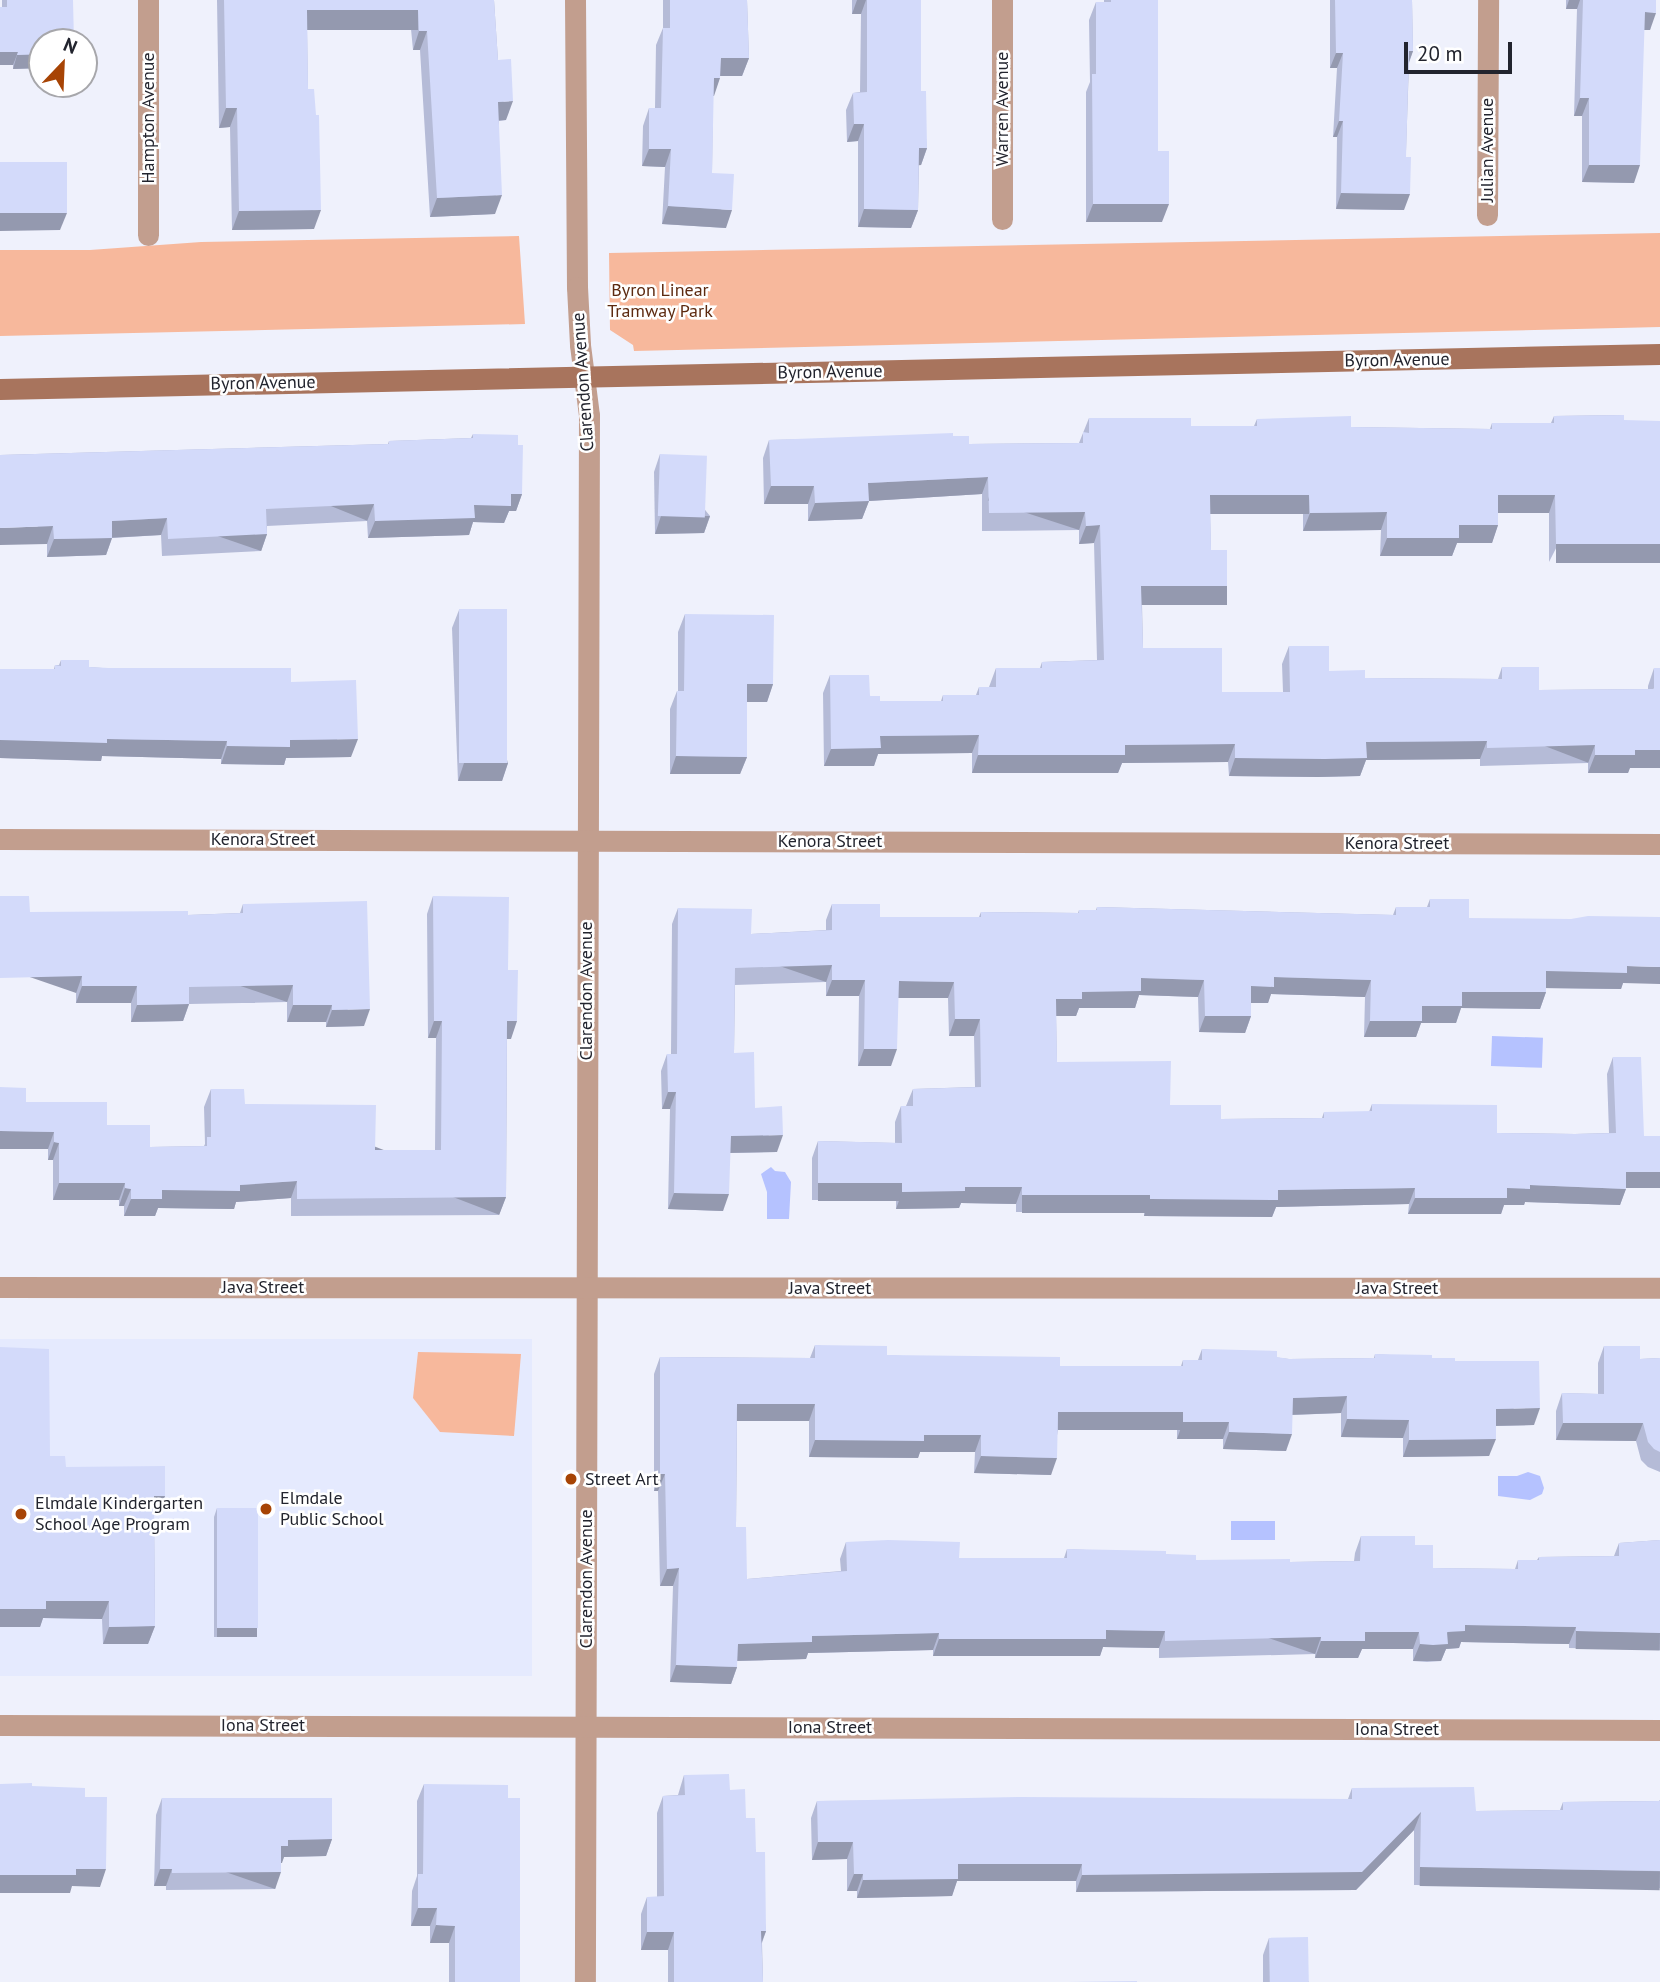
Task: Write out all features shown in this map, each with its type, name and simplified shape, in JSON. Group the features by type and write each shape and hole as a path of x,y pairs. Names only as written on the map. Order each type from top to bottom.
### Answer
{"street":[{"name":"Hampton Avenue","path":"148,0 148,235"},
{"name":"Clarendon Avenue","path":"575,0 577,287 589,415 585,1982"},
{"name":"Warren Avenue","path":"1002,0 1002,219"},
{"name":"Julian Avenue","path":"1487,215 1488,0"},
{"name":"Byron Avenue","path":"0,389 1660,354"},
{"name":"Kenora Street","path":"0,839 1660,844"},
{"name":"Java Street","path":"0,1287 1660,1288"},
{"name":"Iona Street","path":"0,1725 1660,1730"}],"shaded area":[{"name":"Elmdale Public School","path":"0,1339 532,1339 532,1676 0,1676"}],"green space":[{"name":"Byron Linear Tramway Park","path":"1660,233 1660,327 634,351 633,345 610,330 609,253"},
{"path":"519,236 525,324 0,336 0,250 90,250 201,242"},
{"path":"418,1352 521,1354 514,1436 440,1432 413,1398"}],"water":[{"path":"1492,1036 1543,1038 1542,1068 1491,1066"},
{"path":"771,1167 775,1171 785,1172 791,1182 789,1219 767,1219 767,1192 761,1174"},
{"path":"1528,1472 1540,1476 1544,1488 1542,1494 1530,1500 1498,1496 1498,1476 1517,1476"},
{"path":"1231,1521 1275,1521 1275,1540 1231,1540"}],"building":[{"path":"7,0 73,0 74,28 28,28 28,55 0,52 0,7 7,7"},
{"path":"224,0 494,0 498,60 511,59 513,101 498,102 502,195 437,198 427,31 419,31 418,10 307,10 308,89 314,89 316,115 319,115 321,210 239,211 237,108 226,108"},
{"path":"670,0 747,0 749,58 721,58 720,78 714,78 712,173 734,174 732,210 668,206 671,149 649,149 649,108 661,108 663,28 670,28"},
{"path":"867,0 921,0 921,91 926,91 927,148 919,148 918,210 864,209 864,124 854,124 853,93 867,92"},
{"path":"1158,0 1158,151 1169,151 1169,204 1093,204 1092,74 1096,74 1096,2"},
{"path":"1335,0 1412,0 1413,51 1409,51 1406,157 1411,157 1410,194 1341,193 1343,121 1339,121 1343,53 1336,53"},
{"path":"1583,0 1656,0 1656,13 1645,12 1640,165 1589,165 1589,98 1580,98"},
{"path":"0,162 67,162 67,213 0,213"},
{"path":"1624,415 1624,420 1660,421 1660,544 1556,544 1555,495 1498,495 1498,525 1459,525 1459,538 1387,538 1387,512 1310,513 1309,495 1210,495 1211,550 1227,550 1227,586 1141,586 1143,648 1222,648 1222,692 1290,692 1289,646 1329,646 1329,671 1365,670 1365,678 1502,679 1502,667 1539,667 1539,690 1654,689 1654,668 1660,668 1660,750 1635,750 1635,755 1595,755 1595,745 1487,748 1487,741 1366,742 1367,758 1235,758 1235,744 1125,745 1125,755 978,755 979,735 880,736 881,748 831,749 830,675 869,675 870,696 880,696 880,701 943,701 943,695 979,695 979,687 996,687 996,668 1042,668 1042,662 1104,660 1100,525 1086,526 1085,512 989,513 988,477 868,483 869,501 815,503 814,486 771,486 769,440 953,433 953,436 969,436 969,444 1083,443 1083,432 1089,433 1089,418 1191,418 1191,426 1257,426 1257,419 1351,416 1351,427 1492,429 1492,423 1554,423 1554,416"},
{"path":"473,434 518,435 518,445 523,445 522,494 511,494 511,506 474,505 475,518 375,521 374,504 266,509 267,534 168,539 167,518 112,521 112,538 54,539 53,526 0,528 0,455 389,444 389,441 473,438"},
{"path":"660,454 707,456 705,518 658,516"},
{"path":"459,609 507,609 507,763 459,763"},
{"path":"685,614 774,615 773,684 747,684 747,757 676,756 677,691 684,691"},
{"path":"61,660 89,660 89,667 109,668 291,668 291,682 356,680 358,739 290,740 290,747 227,746 227,741 107,739 107,743 0,740 0,669 55,669 55,665 61,666"},
{"path":"0,896 29,896 30,912 188,911 188,915 243,913 243,904 367,901 370,1009 332,1010 332,1005 293,1005 293,985 189,987 189,1004 137,1005 137,986 82,986 82,976 0,978"},
{"path":"433,896 509,897 508,970 518,970 517,1021 507,1021 506,1197 297,1199 297,1181 240,1185 240,1191 162,1190 162,1199 131,1199 131,1189 125,1188 125,1183 59,1183 59,1143 54,1142 54,1132 0,1131 0,1087 26,1088 26,1102 107,1102 107,1125 150,1125 150,1147 207,1146 207,1137 211,1137 211,1089 244,1089 245,1104 376,1105 375,1150 441,1150 442,1021 434,1021"},
{"path":"1430,899 1469,899 1469,918 1660,917 1660,967 1627,966 1627,973 1546,971 1546,992 1462,992 1462,1006 1422,1006 1422,1021 1370,1021 1371,980 1274,977 1274,987 1251,986 1251,1016 1205,1016 1204,980 1141,978 1141,991 1082,992 1082,999 1056,999 1057,1062 1171,1061 1170,1105 1221,1105 1221,1119 1324,1118 1324,1112 1372,1111 1372,1104 1497,1105 1497,1133 1575,1134 1616,1133 1613,1057 1641,1057 1644,1136 1660,1136 1660,1172 1626,1172 1626,1189 1530,1185 1530,1189 1507,1188 1507,1198 1415,1198 1415,1188 1278,1190 1278,1200 1150,1199 1150,1195 1022,1195 1022,1187 965,1187 965,1191 902,1192 902,1183 818,1183 818,1141 902,1143 901,1106 913,1106 913,1089 981,1087 980,1019 955,1019 954,982 899,981 897,1049 864,1049 865,980 832,980 832,965 735,968 734,1053 754,1052 755,1108 782,1106 783,1135 731,1136 729,1194 674,1193 676,1092 668,1092 667,1054 677,1054 678,908 752,909 751,934 832,930 832,904 880,904 880,917 981,917 981,912 1079,913 1079,910 1097,910 1097,907 1396,915 1396,907 1430,907"},
{"path":"815,1345 887,1346 887,1355 1060,1357 1060,1366 1183,1366 1183,1360 1202,1360 1202,1349 1277,1351 1277,1357 1289,1359 1375,1358 1375,1354 1432,1355 1432,1358 1455,1358 1455,1361 1539,1361 1540,1408 1496,1409 1496,1439 1409,1440 1409,1420 1347,1419 1347,1396 1293,1398 1292,1434 1229,1432 1229,1422 1183,1422 1183,1412 1058,1412 1057,1458 981,1456 981,1435 924,1435 924,1441 815,1440 815,1404 737,1404 736,1527 746,1527 747,1579 847,1571 846,1542 888,1540 960,1542 959,1558 1067,1558 1067,1549 1166,1551 1166,1554 1196,1555 1196,1560 1290,1559 1290,1562 1360,1561 1361,1536 1415,1536 1415,1545 1433,1545 1433,1568 1518,1569 1518,1560 1539,1560 1539,1557 1619,1556 1619,1543 1660,1540 1660,1633 1576,1631 1576,1627 1465,1625 1465,1631 1447,1632 1448,1644 1433,1645 1420,1644 1419,1632 1365,1632 1365,1641 1321,1641 1321,1637 1165,1641 1165,1631 1106,1630 1106,1639 939,1639 939,1633 812,1636 812,1642 738,1644 737,1667 676,1665 679,1568 667,1569 665,1474 660,1474 660,1357 815,1358"},
{"path":"1604,1346 1640,1346 1640,1359 1660,1358 1660,1452 1648,1442 1643,1423 1563,1423 1562,1393 1604,1394"},
{"path":"0,1347 49,1349 50,1456 65,1456 66,1467 165,1466 165,1496 154,1496 155,1626 109,1627 109,1601 46,1601 46,1609 0,1609"},
{"path":"217,1508 258,1508 258,1628 217,1628"},
{"path":"729,1774 730,1790 745,1789 746,1818 755,1818 756,1852 765,1852 766,1931 761,1931 763,1982 674,1982 674,1932 647,1932 647,1897 664,1896 663,1796 685,1795 684,1775"},
{"path":"32,1783 32,1786 85,1788 85,1797 107,1797 106,1869 76,1869 76,1875 0,1875 0,1784"},
{"path":"424,1784 508,1785 508,1798 520,1798 520,1982 455,1982 455,1926 436,1925 437,1908 418,1908 418,1874 423,1874"},
{"path":"1474,1787 1476,1811 1563,1810 1563,1802 1660,1801 1660,1871 1420,1867 1421,1812 1362,1872 1082,1875 1082,1864 958,1864 958,1879 863,1880 863,1874 854,1874 853,1842 818,1842 817,1801 1022,1797 1352,1799 1352,1788"},
{"path":"162,1798 332,1798 332,1839 288,1840 288,1846 281,1846 281,1872 172,1873 172,1869 160,1869"},
{"path":"1308,1937 1309,1982 1270,1982 1269,1938"},
{"path":"1137,1981 1137,1982 1068,1982"}],"place":[{"name":"Street Art","path":"571,1479"},
{"name":"Elmdale Public School","path":"266,1509"},
{"name":"Elmdale Kindergarten School Age Program","path":"21,1514"}]}
